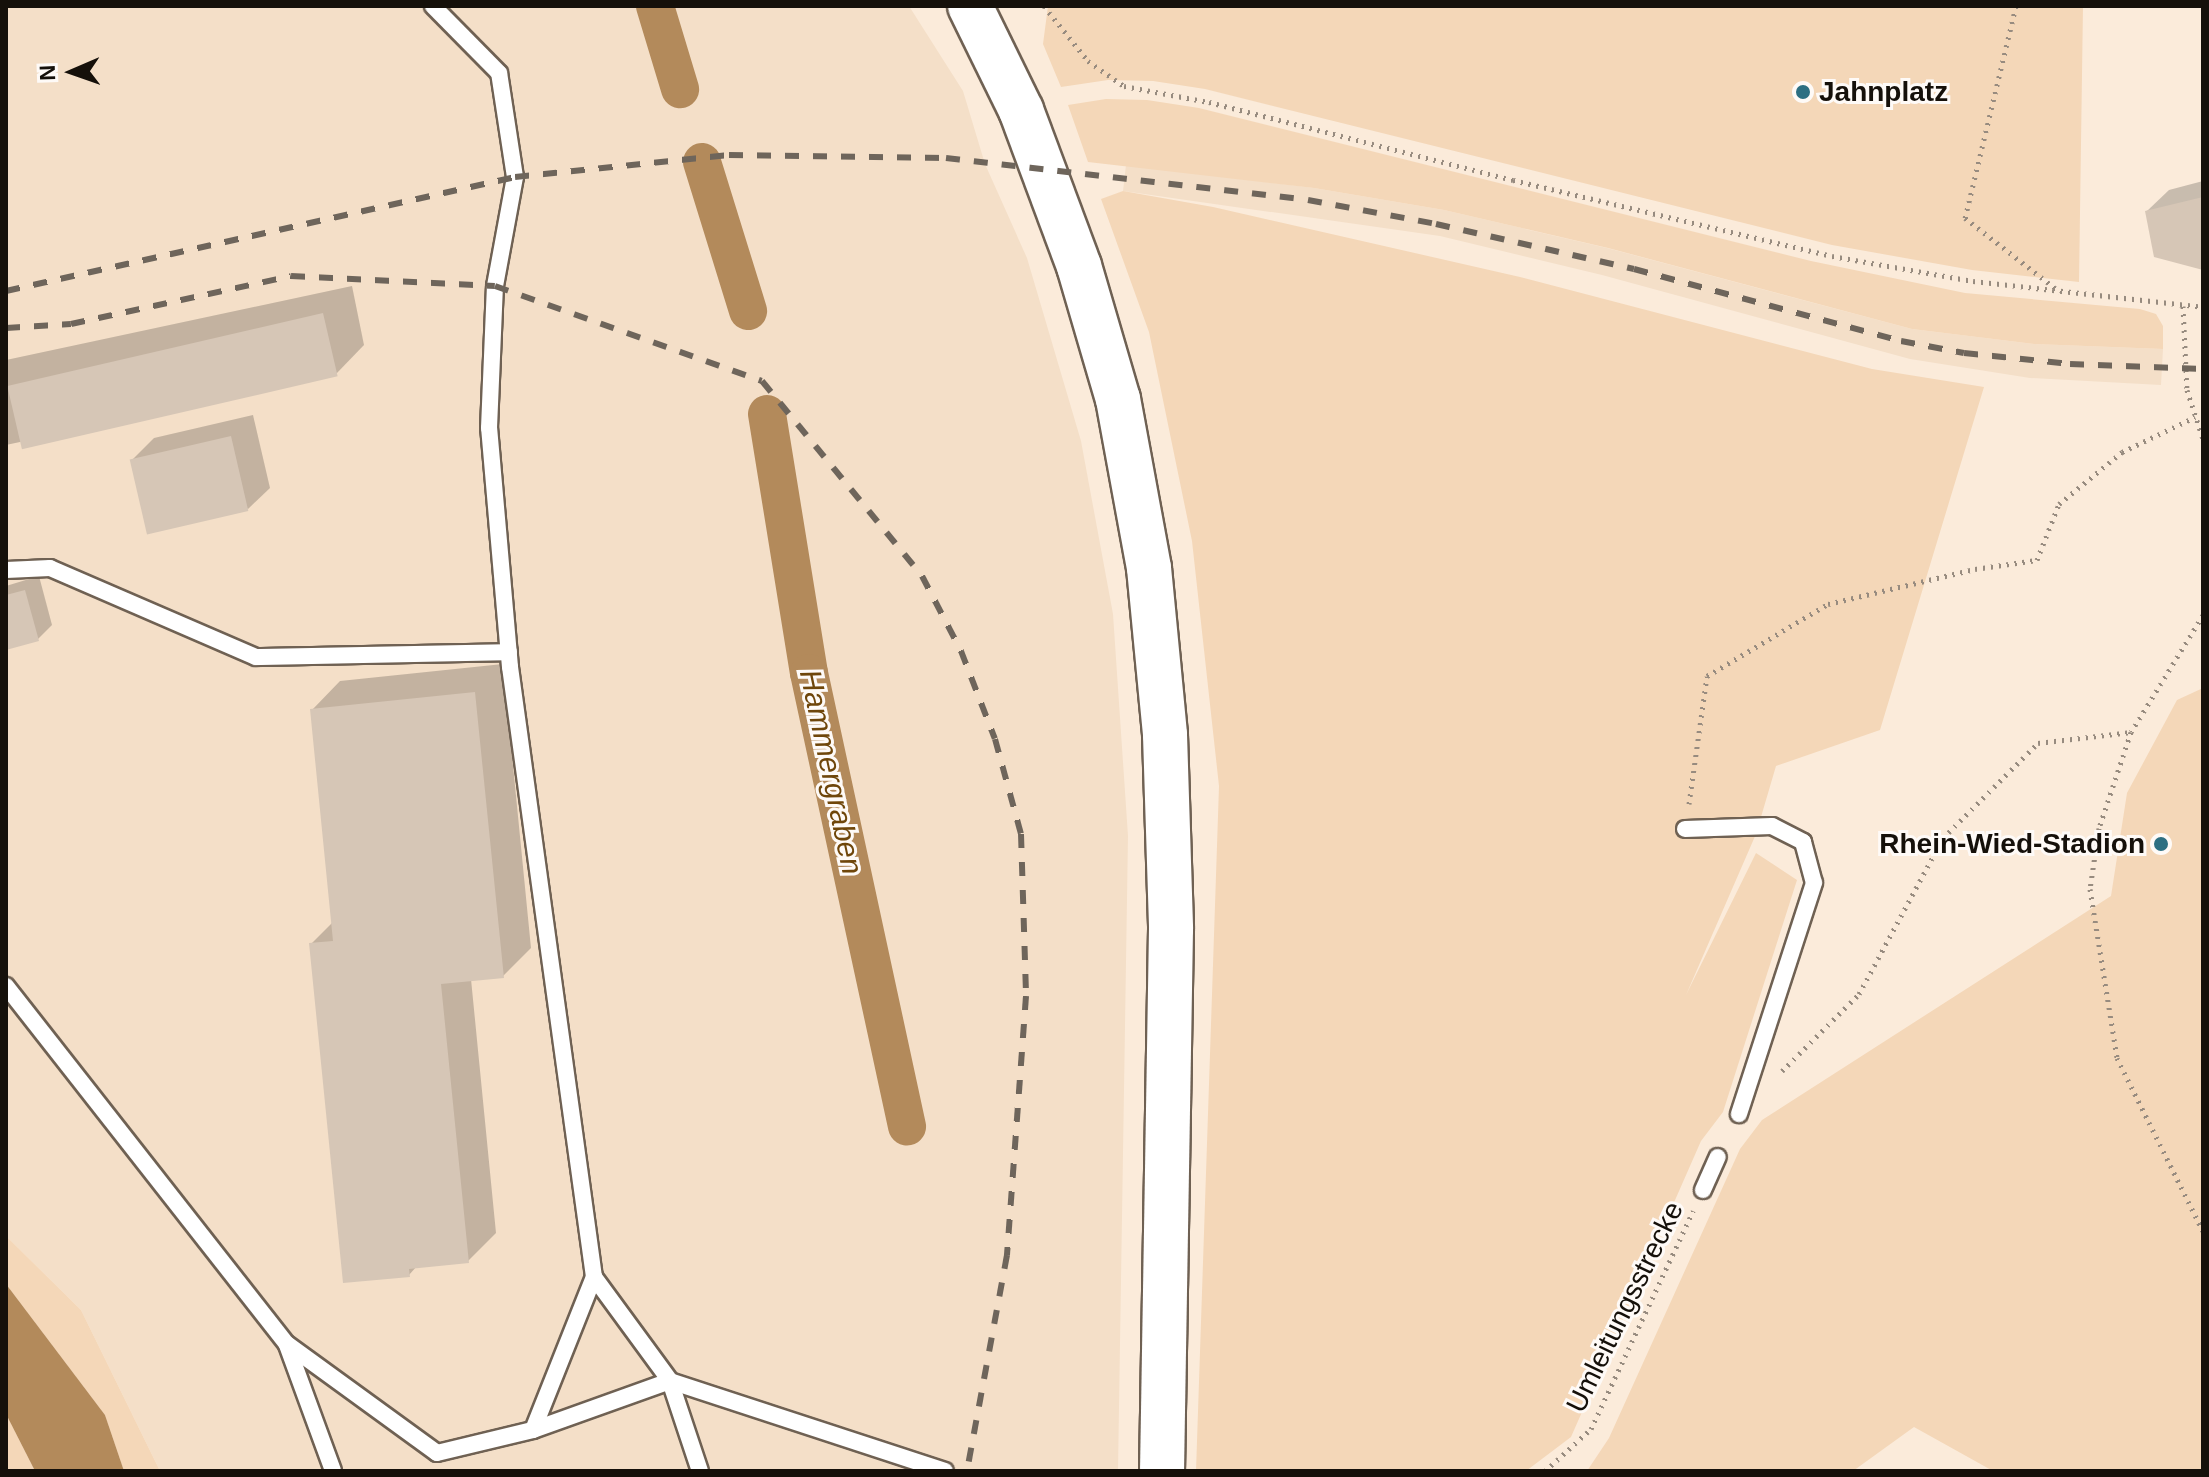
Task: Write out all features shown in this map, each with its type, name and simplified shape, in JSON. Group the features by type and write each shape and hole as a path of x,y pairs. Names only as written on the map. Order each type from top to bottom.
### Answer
{"main road":[{"path":"976,10 1021,110 1079,266 1121,414 1151,584 1165,735 1171,929 1162,1471"}],"lane":[{"path":"433,6 499,73 515,177 495,286 489,428 509,652 594,1277 670,1381 700,1471"},
{"path":"6,570 50,568 256,657 509,652"},
{"path":"1685,829 1772,826 1803,842 1814,883 1739,1114"},
{"path":"6,986 287,1344 437,1453 533,1430 670,1381 945,1471"},
{"path":"1703,1190 1718,1157"},
{"path":"533,1430 594,1277"},
{"path":"287,1344 333,1471"}],"path":[{"path":"1044,6 1088,61 1124,86 1209,102 1513,180 1832,256 1973,281 2203,307"},
{"path":"2016,6 1965,218 2061,293"},
{"path":"2183,306 2187,390 2203,439"},
{"path":"1685,829 1707,676 1828,604 1975,569 2037,560 2059,504 2122,452 2195,417"},
{"path":"2203,615 2131,732 2099,828 2090,889 2117,1058 2203,1231"},
{"path":"1739,1114 1859,994 1943,838 2038,743 2131,732"},
{"name":"Umleitungsstrecke","path":"1545,1471 1591,1429 1703,1190"}],"shaded area":[{"path":"6,6 909,6 963,91 985,164 1027,258 1081,441 1113,614 1128,836 1118,1471 160,1471 81,1310 6,1236"},
{"path":"1048,6 2083,6 2079,282 1972,270 1832,245 1205,89 1153,81 1108,80 1061,87 1043,44"},
{"path":"1106,99 1147,100 1199,108 1811,261 1965,293 2140,309 2156,314 2163,326 2163,349 2034,344 1912,329 1608,248 1444,210 1314,188 1088,162 1068,105"},
{"path":"1126,165 1314,188 1444,210 1607,248 1912,329 2034,344 2163,349 2161,385 2030,378 1910,359 1602,275 1440,236 1123,191"},
{"path":"1123,191 1213,207 1520,277 1872,369 1984,387 1880,730 1776,766 1756,834 1686,995 1756,853 1797,880 1723,1112 1701,1141 1571,1437 1526,1471 1196,1471 1219,786 1192,541 1149,332 1101,199"},
{"path":"2203,688 2203,1471 1993,1471 1914,1427 1853,1471 1587,1471 1609,1438 1740,1149 1762,1120 2111,896 2127,793 2177,700"},
{"path":"6,1236 81,1310 160,1471 124,1471 105,1415 6,1284"},
{"path":"6,1284 105,1415 124,1471 35,1471 6,1414"},
{"path":"6,1414 35,1471 6,1471"}],"building":[{"path":"2203,197 2203,270 2154,257 2145,211"},
{"path":"323,313 338,376 22,449 7,386"},
{"path":"231,436 248,511 147,534 130,459"},
{"path":"25,590 39,641 6,650 6,595"},
{"path":"475,692 504,978 441,984 469,1263 409,1269 410,1277 343,1283 309,943 333,941 310,709"}],"waterway":[{"name":"Hammergraben","path":"655,6 680,89"},
{"name":"Hammergraben","path":"702,162 748,311"},
{"name":"Hammergraben","path":"767,414 809,673 907,1127"}],"railway":[{"path":"6,291 515,177 729,155 946,158 1308,200 1436,224 1634,269 1901,341 1964,353 2070,364 2203,369"},
{"path":"6,328 71,324 291,276 495,286 762,381 922,576 961,651 995,739 1021,834 1026,996 1007,1255 967,1471"}],"place":[{"name":"Jahnplatz","path":"1803,92"},
{"name":"Rhein-Wied-Stadion","path":"2161,844"}]}
